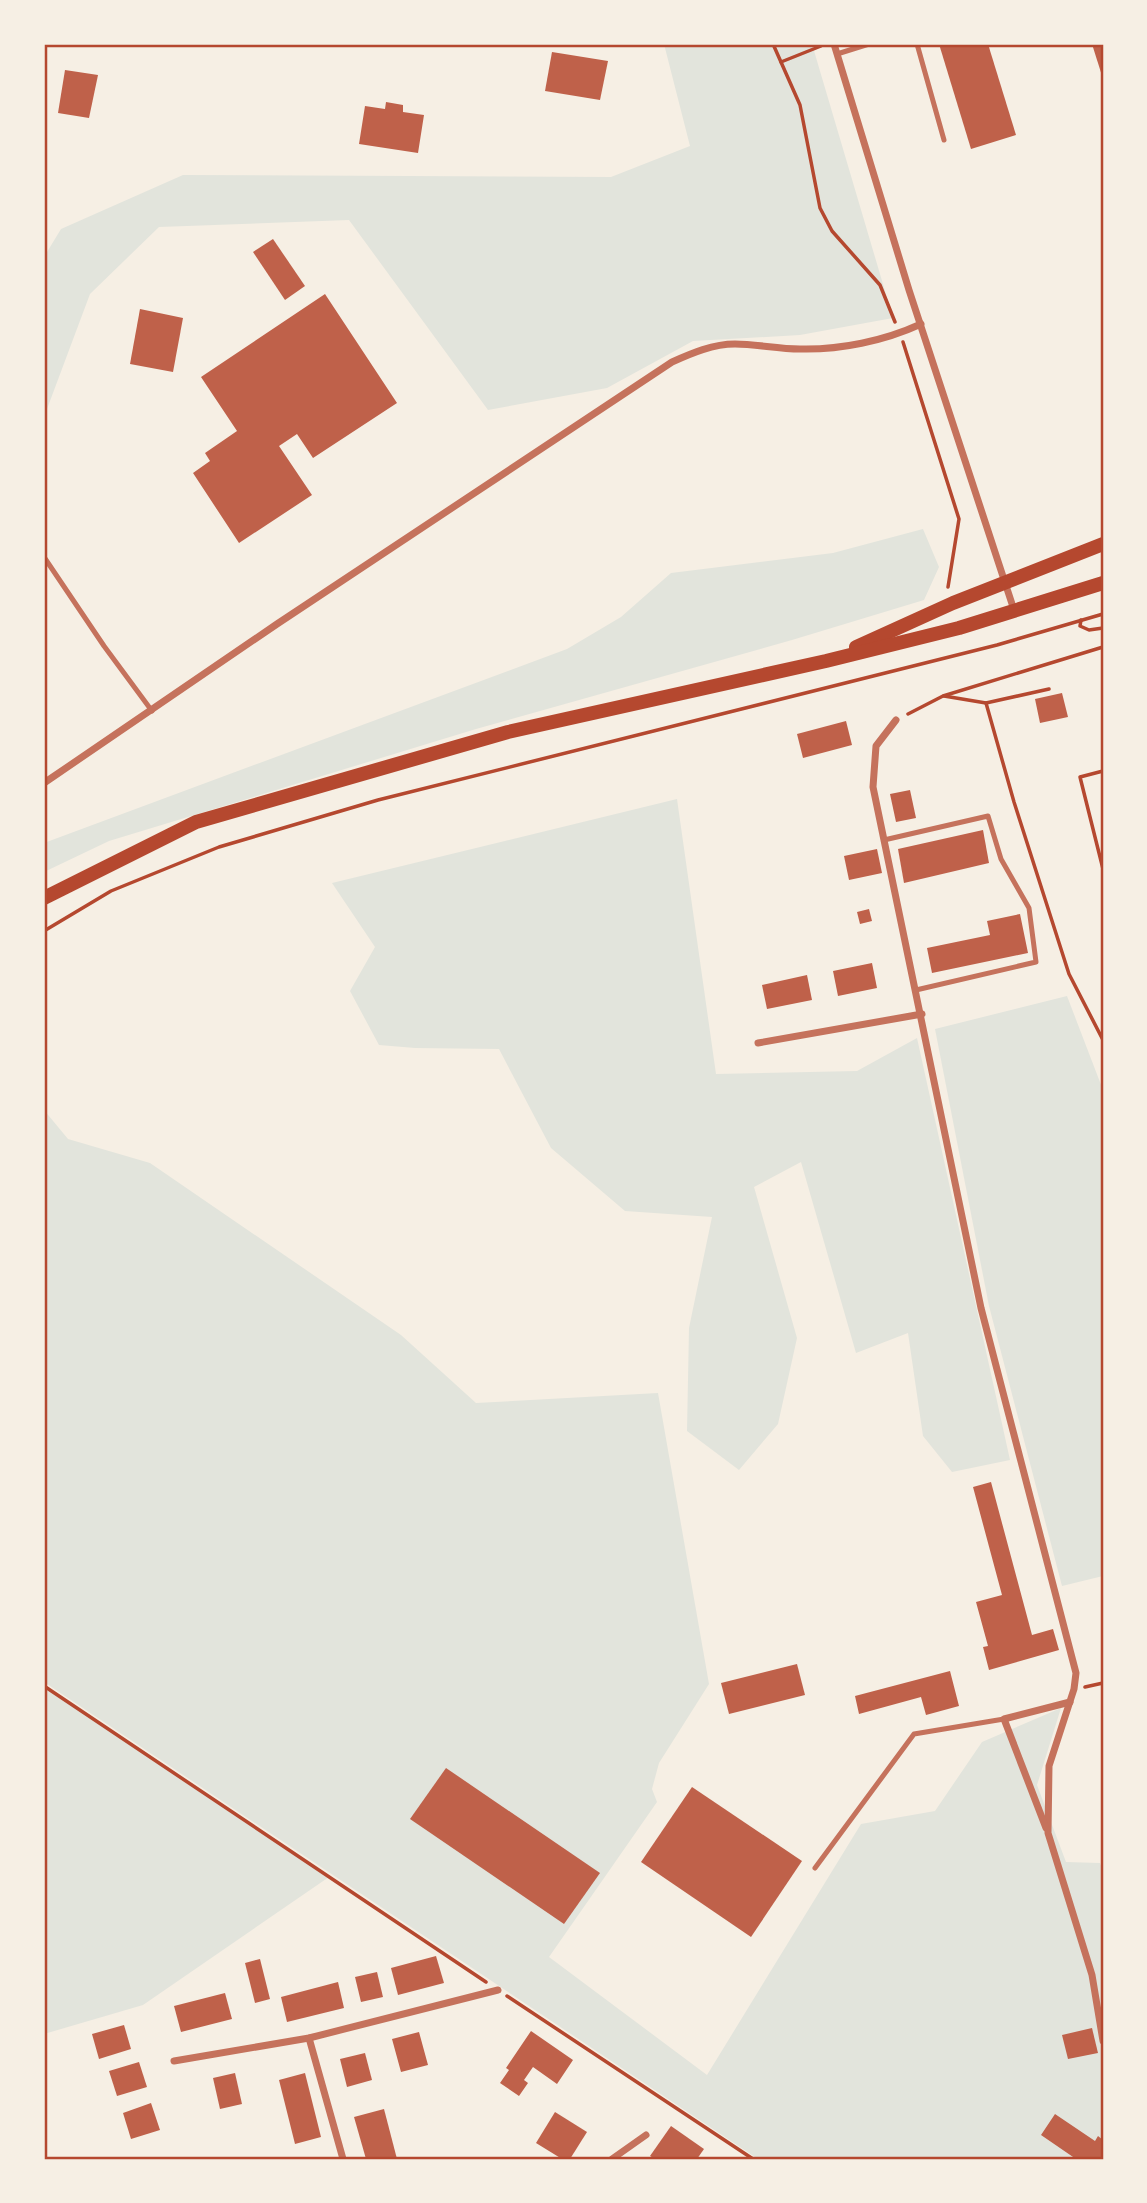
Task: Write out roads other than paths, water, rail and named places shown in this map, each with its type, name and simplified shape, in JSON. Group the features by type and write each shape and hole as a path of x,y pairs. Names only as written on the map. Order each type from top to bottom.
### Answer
{"main road":[{"path":"827,661 953,603 1103,544"},
{"path":"44,898 196,822 508,732 827,661 959,628 1103,583"}],"street":[{"path":"834,44 1014,611"},
{"path":"44,783 277,624 672,362 702,349 733,344 799,349 836,348 901,334 921,324"},
{"path":"897,720 876,746 873,787 981,1308 1076,1673 1070,1702 1049,1766 1048,1833"},
{"path":"758,1042 922,1014"},
{"path":"1070,1702 1004,1719 1048,1833 1091,1975 1103,2041"},
{"path":"174,2061 309,2038 498,1990"},
{"path":"309,2038 343,2159"},
{"path":"612,2159 646,2135"}],"lane":[{"path":"837,54 869,44"},
{"path":"917,44 944,140"},
{"path":"44,557 152,711"},
{"path":"884,840 988,816 1001,859 1029,908 1036,962 916,990"},
{"path":"815,1868 914,1734 1004,1719"}]}
